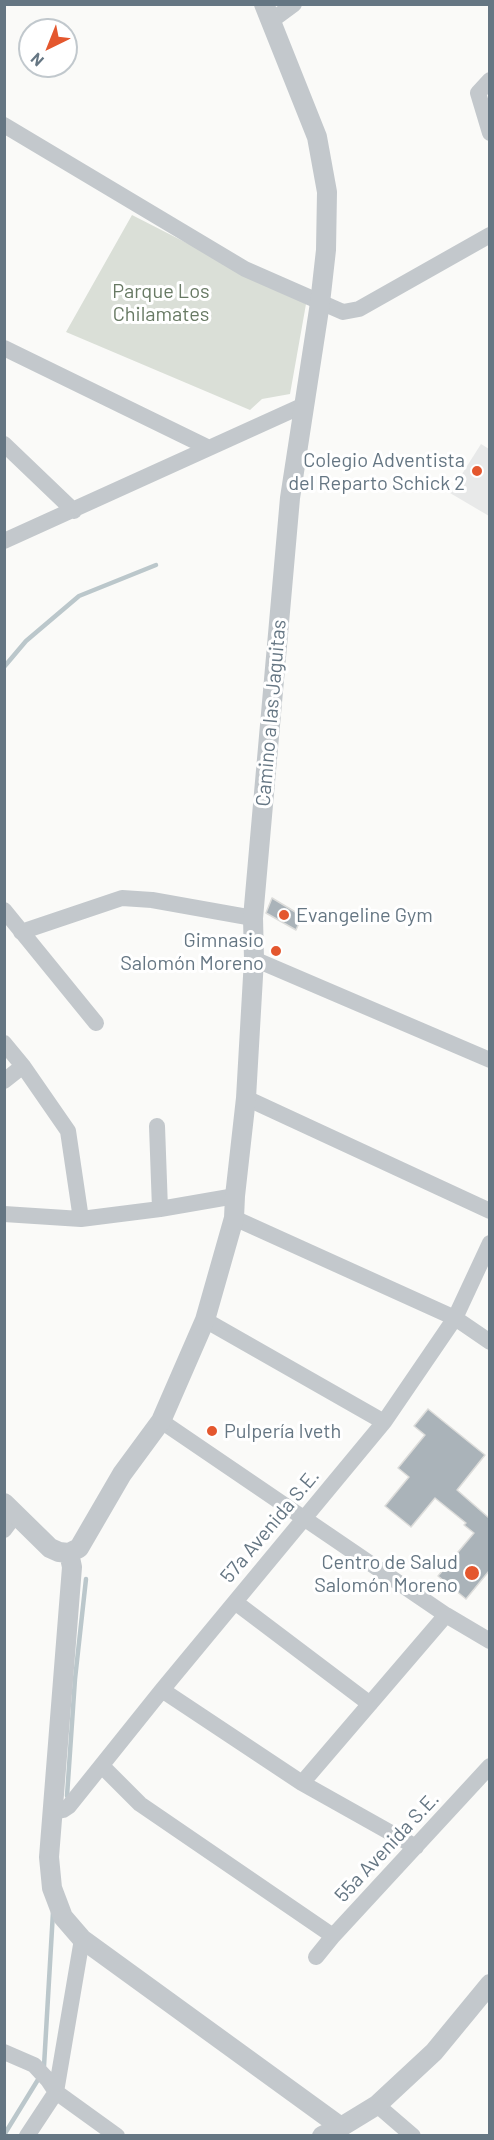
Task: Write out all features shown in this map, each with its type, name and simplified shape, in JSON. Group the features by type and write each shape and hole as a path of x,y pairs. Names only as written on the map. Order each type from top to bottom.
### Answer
{"street":[{"path":"268,13 294,4"},
{"name":"Camino a las Jaguitas","path":"69,1553 79,1548 87,1537 122,1474 161,1421 205,1320 234,1218 246,1098 254,959 253,918 290,498 326,250 327,192 317,137 268,13"},
{"path":"489,80 478,93 489,134"},
{"path":"4,126 245,269 342,312 359,309 489,236"},
{"path":"4,348 209,448"},
{"path":"4,542 304,405"},
{"path":"4,444 74,511"},
{"path":"21,932 122,898 152,900 253,918"},
{"path":"4,910 96,1023"},
{"path":"254,959 489,1059"},
{"path":"4,1043 23,1066 70,1137 81,1219"},
{"path":"4,1081 23,1066"},
{"path":"246,1098 489,1211"},
{"path":"157,1126 160,1209"},
{"path":"4,1214 81,1219 235,1196"},
{"path":"234,1218 455,1318 489,1342"},
{"name":"57a Avenida S.E.","path":"53,1812 69,1806 384,1422 455,1318 489,1243"},
{"path":"205,1320 384,1422"},
{"path":"161,1421 446,1615 489,1641"},
{"path":"4,1530 10,1508 50,1548 69,1553 72,1567 49,1857 52,1888 63,1917 82,1939 341,2127"},
{"path":"235,1602 370,1704"},
{"path":"302,1783 446,1615"},
{"path":"162,1690 302,1783 416,1847"},
{"path":"102,1766 140,1804 333,1936"},
{"name":"55a Avenida S.E.","path":"316,1958 333,1936 489,1766"},
{"path":"27,2136 52,2086 82,1939"},
{"path":"322,2136 377,2105 435,2052 489,1984"},
{"path":"4,2052 34,2065 52,2086 117,2136"},
{"path":"377,2105 413,2136"}],"shaded area":[{"name":"Colegio Adventista del Reparto Schick 2","path":"481,444 489,449 489,516 450,493"}],"green space":[{"name":"Parque Los Chilamates","path":"132,215 306,304 290,394 262,399 250,410 66,332"}],"building":[{"name":"Evangeline Gym","path":"272,898 302,916 296,930 266,913"},
{"path":"428,1409 485,1455 457,1490 489,1518 489,1571 466,1599 438,1576 474,1533 464,1525 466,1523 435,1498 411,1527 385,1506 409,1477 398,1468 425,1435 414,1426"}],"waterway":[{"path":"4,667 26,641 79,596 156,565"},
{"path":"67,1796 75,1679 86,1579"},
{"path":"44,2066 53,1912"},
{"path":"4,2135 39,2078"}],"place":[{"name":"Colegio Adventista del Reparto Schick 2","path":"477,471"},
{"name":"Evangeline Gym","path":"284,915"},
{"name":"Gimnasio Salomón Moreno","path":"276,951"},
{"name":"Pulpería Iveth","path":"212,1431"},
{"name":"Centro de Salud Salomón Moreno","path":"472,1573"}]}
